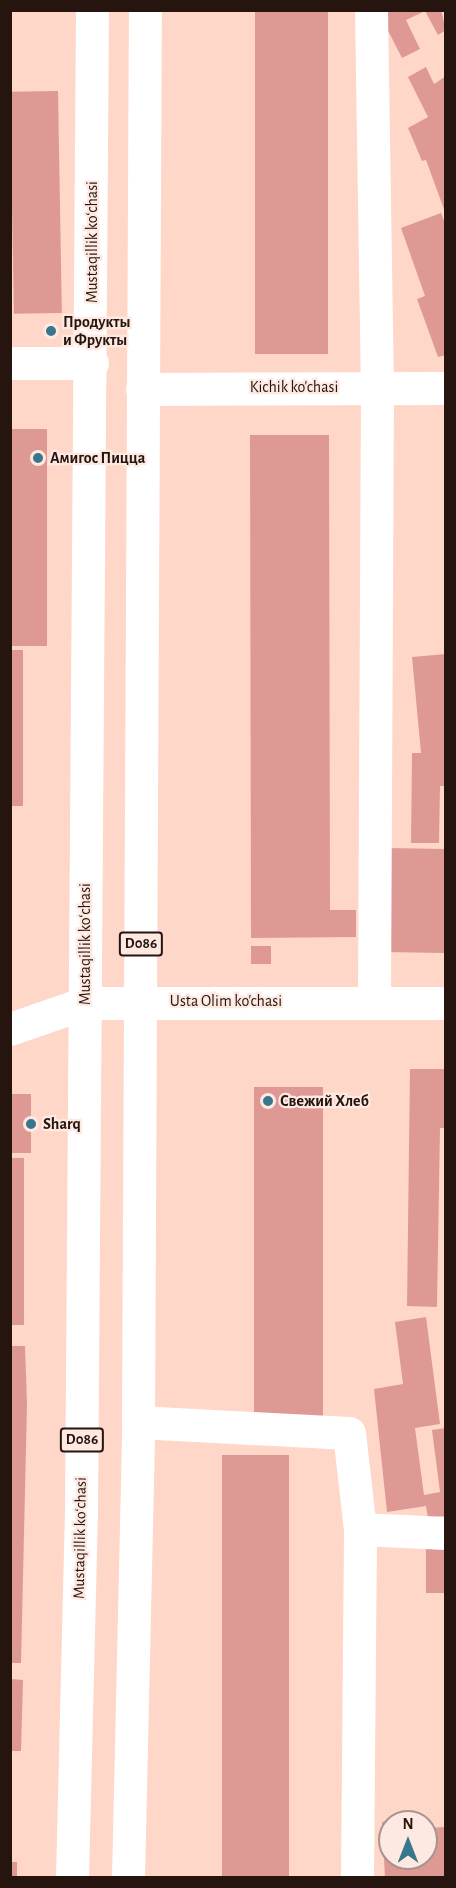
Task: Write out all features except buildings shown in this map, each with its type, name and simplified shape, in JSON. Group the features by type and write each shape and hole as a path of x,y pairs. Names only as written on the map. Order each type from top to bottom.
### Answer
{"main road":[{"name":"Mustaqillik koʻchasi","path":"72,1878 81,1512 86,548 92,363 92,10"},
{"name":"D086","path":"128,1878 138,1422 145,10"},
{"path":"371,10 377,387 374,1002"},
{"path":"10,363 92,363"},
{"name":"Kichik ko'chasi","path":"142,388 446,388"},
{"name":"Usta Olim ko'chasi","path":"10,1029 85,1003 141,1000 446,1003"},
{"path":"138,1422 349,1433 360,1529 357,1878"},
{"path":"360,1529 446,1533"}],"place":[{"name":"Продукты и Фрукты","path":"51,331"},
{"name":"Амигос Пицца","path":"38,458"},
{"name":"Свежий Хлеб","path":"268,1101"},
{"name":"Sharq","path":"31,1124"}]}
